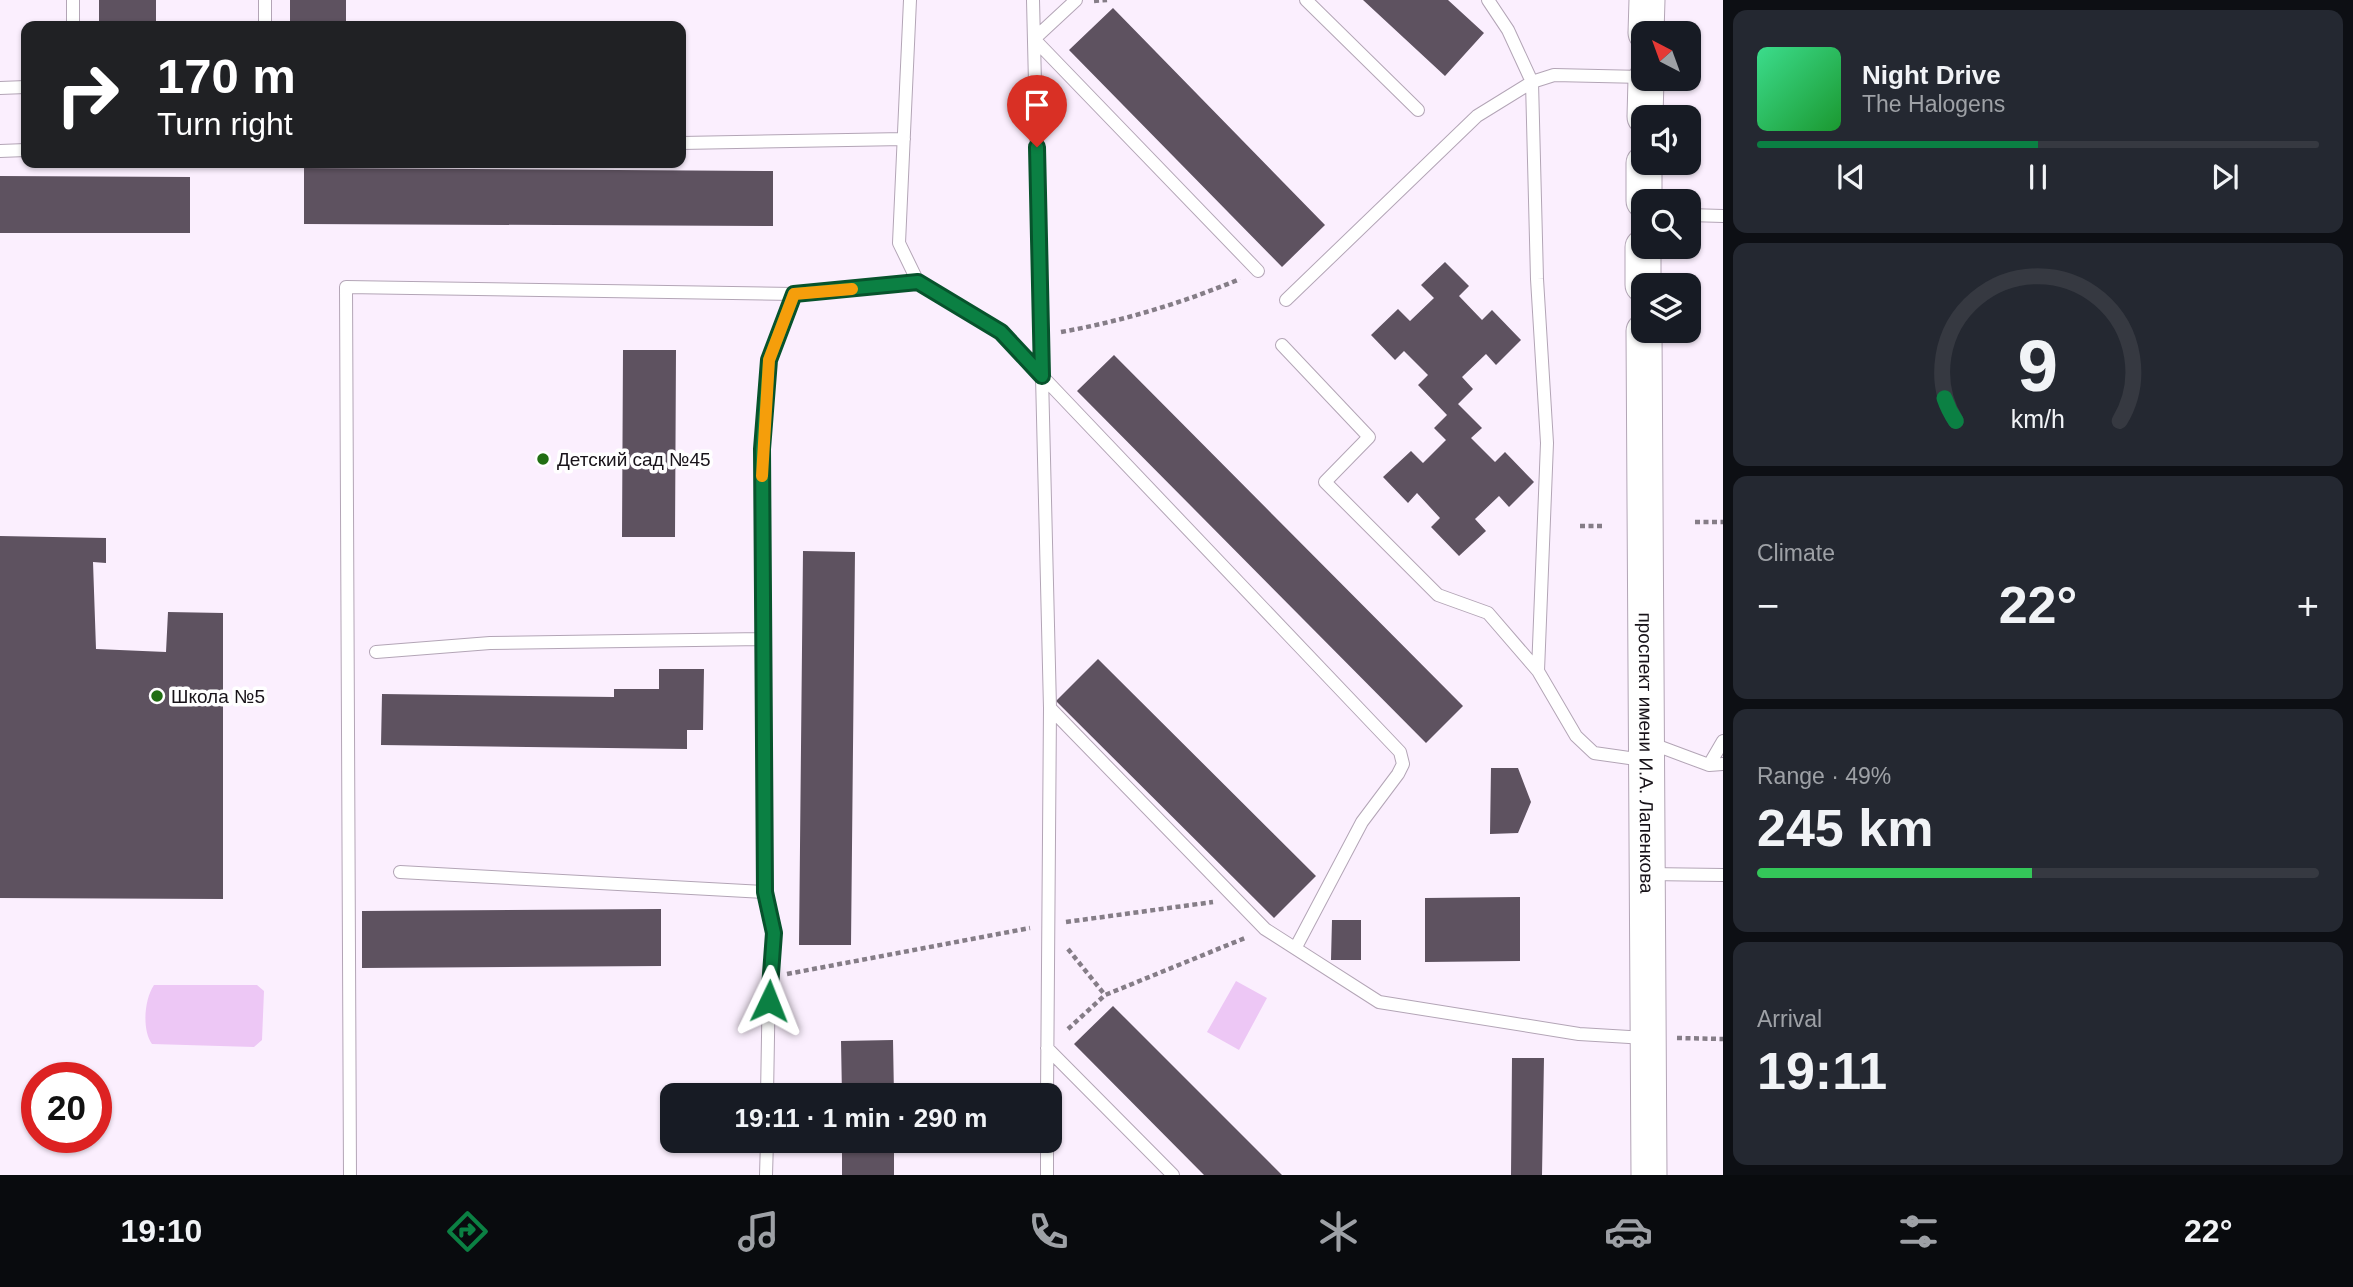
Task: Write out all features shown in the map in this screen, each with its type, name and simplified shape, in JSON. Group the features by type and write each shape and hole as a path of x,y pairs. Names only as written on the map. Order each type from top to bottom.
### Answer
{"main road":[{"path":"1646,21 1647,0"},
{"name":"проспект имени И.А. Лапенкова","path":"1643,343 1650,1175"}],"lane":[{"path":"73,0 73,21"},
{"path":"265,0 265,21"},
{"path":"910,0 899,243 918,282 1001,332 1400,752 1403,764 1398,774 1362,822 1296,947"},
{"path":"1033,0 1050,708 1047,1083"},
{"path":"1034,39 1076,0"},
{"path":"1306,0 1418,110"},
{"path":"1488,0 1508,30 1532,82 1537,279 1547,443 1538,671"},
{"path":"1034,39 1258,271"},
{"path":"1286,300 1477,116 1532,82 1554,75 1631,78"},
{"path":"0,88 21,87"},
{"path":"686,143 904,139"},
{"path":"0,151 21,150"},
{"path":"1701,215 1723,216"},
{"path":"350,1175 346,287 794,294 918,282"},
{"path":"767,1083 769,978 774,933 765,892 762,449 769,360 794,294"},
{"path":"1282,345 1369,438 1325,482 1438,595 1488,613 1538,671 1576,736 1594,753 1647,751 1709,765 1723,764"},
{"path":"376,652 490,643 762,639"},
{"path":"1050,708 1265,929 1379,1002 1579,1034 1648,1038"},
{"path":"1709,765 1723,741"},
{"path":"400,872 765,892"},
{"path":"1648,874 1723,875"},
{"path":"1047,1048 1173,1175"},
{"path":"766,1175 767,1153"},
{"path":"1047,1153 1047,1175"}],"path":[{"path":"1041,336 1103,324 1190,300 1258,271"},
{"path":"1695,522 1723,522"},
{"path":"1580,526 1604,526"},
{"path":"769,978 1048,924 1236,899"},
{"path":"1048,924 1105,995"},
{"path":"1047,1048 1105,995 1265,929"},
{"path":"1648,1038 1723,1039"}],"shaded area":[{"path":"1236,981 1267,998 1239,1050 1207,1032"},
{"path":"154,985 257,985 264,991 262,1040 254,1047 152,1044 147,1031 146,1015 148,999"}],"building":[{"path":"99,0 156,0 156,21 99,21"},
{"path":"290,0 346,0 346,21 290,21"},
{"path":"1363,0 1448,0 1484,33 1445,76"},
{"path":"1113,8 1325,225 1282,267 1069,50"},
{"path":"304,168 773,171 773,226 304,224"},
{"path":"0,176 190,177 190,233 0,233"},
{"path":"1445,262 1469,286 1459,296 1482,320 1492,310 1521,340 1496,365 1486,354 1462,377 1473,389 1458,404 1482,428 1471,438 1495,462 1505,452 1534,482 1509,507 1499,496 1475,519 1486,531 1459,556 1431,527 1440,518 1417,493 1408,503 1383,477 1411,451 1423,463 1446,440 1434,428 1447,415 1418,385 1428,375 1404,351 1395,360 1371,335 1398,309 1410,321 1434,298 1421,285"},
{"path":"623,350 676,350 675,537 622,537"},
{"path":"1114,355 1463,706 1426,743 1077,391"},
{"path":"0,536 106,538 106,563 93,562 96,649 166,652 168,612 223,613 223,899 0,898"},
{"path":"803,551 855,552 851,945 799,945"},
{"path":"1098,659 1316,876 1274,918 1056,701"},
{"path":"659,669 704,669 703,730 687,730 687,749 381,745 382,694 614,697 614,689 659,689"},
{"path":"1491,768 1518,768 1531,802 1518,833 1490,834"},
{"path":"1520,897 1520,961 1425,962 1425,898"},
{"path":"661,909 661,966 362,968 362,911"},
{"path":"1332,920 1361,920 1361,960 1331,960"},
{"path":"1113,1006 1282,1175 1204,1175 1074,1044"},
{"path":"893,1040 894,1083 842,1083 841,1041"},
{"path":"1512,1058 1544,1058 1542,1175 1511,1175"},
{"path":"842,1153 894,1153 894,1175 842,1175"}],"slow traffic":[{"path":"762,476 769,360 794,294 852,289"}],"place":[{"name":"Детский сад №45","path":"543,459"},
{"name":"Школа №5","path":"157,696"}],"route":[{"path":"769,1001 774,933 765,892 761,537 762,449 769,360 794,294 918,282 1001,332 1042,376 1037,147"}]}
